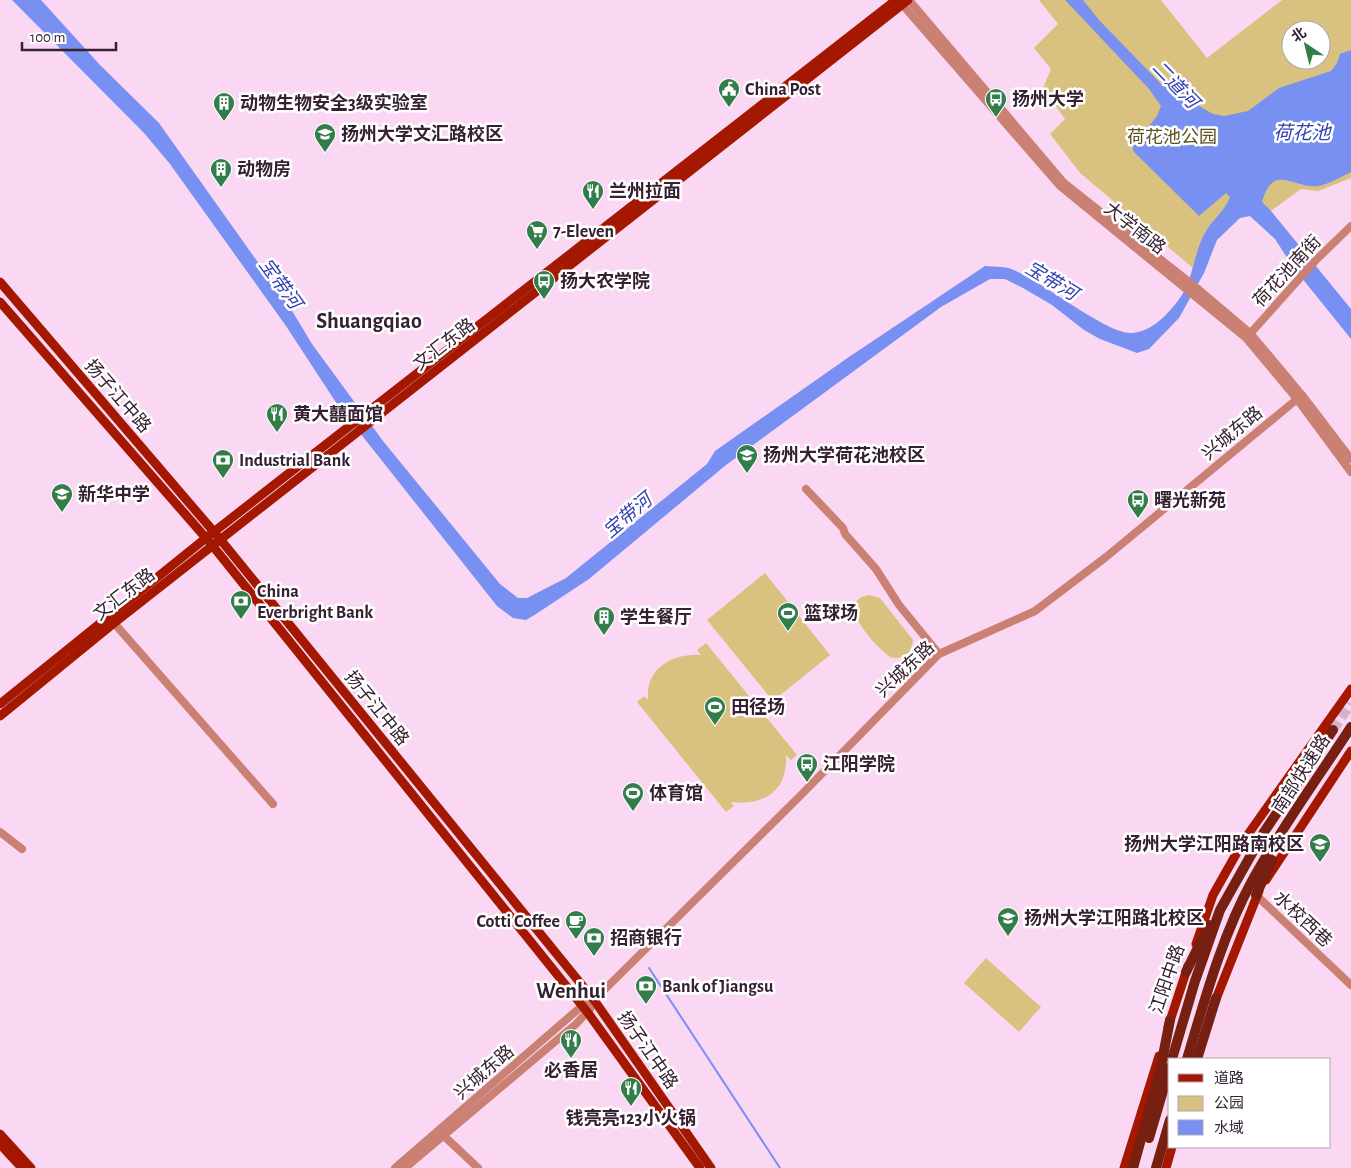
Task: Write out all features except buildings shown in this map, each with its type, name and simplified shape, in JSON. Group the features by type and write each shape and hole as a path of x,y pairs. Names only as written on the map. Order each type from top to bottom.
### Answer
{"highway":[{"name":"南部快速路","path":"1187,1058 1207,991 1232,924 1248,890 1351,727"},
{"name":"南部快速路","path":"1172,1058 1195,981 1220,910 1264,832 1333,730"},
{"path":"1256,895 1273,856 1326,773 1337,748"},
{"path":"1186,972 1245,855 1264,832"},
{"path":"1197,1058 1216,998"},
{"path":"1133,1168 1160,1071 1170,1020"},
{"path":"1140,1168 1168,1074"},
{"path":"1162,1168 1168,1132"},
{"path":"1162,1168 1168,1142"}],"main road":[{"name":"文汇东路","path":"0,716 388,402 903,1"},
{"name":"扬子江中路","path":"0,282 220,539 594,1000 711,1168"},
{"name":"扬子江中路","path":"0,302 212,545 586,1009 700,1168"},
{"name":"文汇东路","path":"0,704 206,538 338,442"},
{"name":"江阳中路","path":"1124,1168 1170,1020 1213,895 1244,840 1351,689"},
{"path":"1216,998 1256,895 1351,751"},
{"path":"0,1134 31,1168"},
{"path":"0,1144 22,1168"},
{"path":"1162,1168 1172,1148"}],"street":[{"name":"大学南路","path":"903,1 1060,186 1196,292 1248,336 1351,459"},
{"name":"荷花池南街","path":"1248,336 1299,278 1351,226"},
{"name":"大学南路","path":"1300,397 1351,472"},
{"name":"兴城东路","path":"405,1168 444,1136 586,1009 806,790 939,654 1035,611 1106,557 1300,397"},
{"path":"806,489 843,528 845,534 876,569 899,605 939,654"},
{"path":"114,623 273,804"},
{"path":"0,832 22,849"},
{"name":"水校西巷","path":"1256,895 1351,984"},
{"name":"兴城东路","path":"395,1168 586,1009"},
{"path":"444,1136 478,1168"}],"green space":[{"name":"荷花池公园","path":"1039,0 1161,0 1207,58 1282,0 1351,0 1351,178 1318,191 1301,189 1271,211 1227,205 1205,232 1193,268 1080,173 1050,134 1065,119 1043,88 1051,69 1034,48 1058,24"},
{"path":"765,573 830,655 773,701 707,620"},
{"path":"869,595 880,598 913,640 911,649 906,655 899,658 890,657 867,635 860,624 855,606 859,599"},
{"name":"田径场","path":"706,643 797,755 791,760 786,755 786,768 783,778 772,794 754,801 743,803 731,802 734,806 726,812 637,702 644,696 648,700 648,689 651,679 663,665 680,657 701,655 697,650"},
{"path":"986,958 1041,1007 1019,1032 964,983"}],"water":[{"path":"12,0 41,0 100,65 159,123 291,309 312,344 383,441 500,584 518,598 527,598 566,578 707,464 715,451 846,359 985,266 1008,268 1024,275 1090,316 1120,331 1131,333 1145,330 1168,313 1183,294 1198,248 1206,231 1225,207 1230,197 1226,193 1199,216 1133,151 1133,146 1157,116 1161,106 1149,89 1065,0 1083,0 1099,20 1163,86 1187,77 1194,103 1213,114 1224,116 1248,111 1279,88 1331,71 1337,63 1340,54 1351,50 1351,172 1318,186 1278,180 1272,183 1262,202 1351,309 1351,339 1293,267 1275,239 1250,216 1240,218 1217,240 1204,273 1179,318 1149,349 1137,353 1100,339 1084,330 1052,305 1023,288 1005,279 990,279 941,307 726,465 589,579 526,620 513,618 497,606 337,404 286,326 170,164 144,133"}],"waterway":[{"path":"649,968 780,1168"}],"tunnel":[{"path":"1333,730 1351,703"}],"place":[{"name":"China Post","path":"729,108"},
{"name":"扬州大学","path":"996,118"},
{"name":"动物生物安全3级实验室","path":"224,122"},
{"name":"扬州大学文汇路校区","path":"325,153"},
{"name":"动物房","path":"221,188"},
{"name":"兰州拉面","path":"593,210"},
{"name":"7-Eleven","path":"537,250"},
{"name":"扬大农学院","path":"544,300"},
{"name":"黄大囍面馆","path":"277,433"},
{"name":"扬州大学荷花池校区","path":"747,474"},
{"name":"Industrial Bank","path":"223,479"},
{"name":"新华中学","path":"62,513"},
{"name":"曙光新苑","path":"1138,519"},
{"name":"China Everbright Bank","path":"241,620"},
{"name":"篮球场","path":"788,632"},
{"name":"学生餐厅","path":"604,636"},
{"name":"田径场","path":"715,726"},
{"name":"江阳学院","path":"807,783"},
{"name":"体育馆","path":"633,812"},
{"name":"扬州大学江阳路南校区","path":"1320,863"},
{"name":"扬州大学江阳路北校区","path":"1008,937"},
{"name":"Cotti Coffee","path":"576,940"},
{"name":"招商银行","path":"594,957"},
{"name":"Bank of Jiangsu","path":"646,1005"},
{"name":"必香居","path":"571,1059"},
{"name":"钱亮亮123小火锅","path":"631,1107"}],"district":[{"name":"Shuangqiao","path":"369,320"},
{"name":"Wenhui","path":"571,990"}],"water label":[{"name":"二道河","path":"1176,84"},
{"name":"荷花池","path":"1302,132"},
{"name":"宝带河","path":"1052,280"},
{"name":"宝带河","path":"281,283"},
{"name":"宝带河","path":"627,515"}]}
